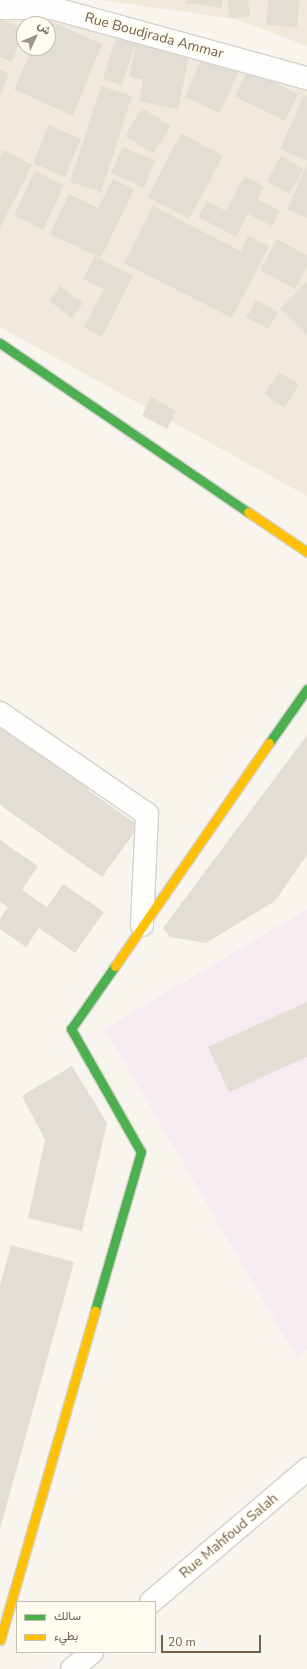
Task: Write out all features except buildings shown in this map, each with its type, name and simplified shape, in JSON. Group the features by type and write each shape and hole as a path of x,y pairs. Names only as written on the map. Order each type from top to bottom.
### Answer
{"street":[{"name":"Rue Boudjrada Ammar","path":"0,8 52,8 307,78"},
{"path":"0,343 307,552"},
{"path":"0,1640 140,1152 71,1030 142,925 307,689"},
{"path":"0,713 147,814 142,925"},
{"name":"Rue Mahfoud Salah","path":"152,1601 307,1469"},
{"path":"72,1669 91,1653"}],"shaded area":[{"path":"0,0 307,73 307,496 0,327"},
{"path":"100,0 307,0 307,46 235,19"},
{"path":"307,909 307,1350 297,1358 105,1029"}],"traffic: fast":[{"path":"0,343 248,512"},
{"path":"269,743 307,689"},
{"path":"95,1310 141,1152 71,1029 115,966"}],"traffic: slow":[{"path":"248,512 307,552"},
{"path":"115,966 269,743"},
{"path":"0,1640 95,1310"}]}
